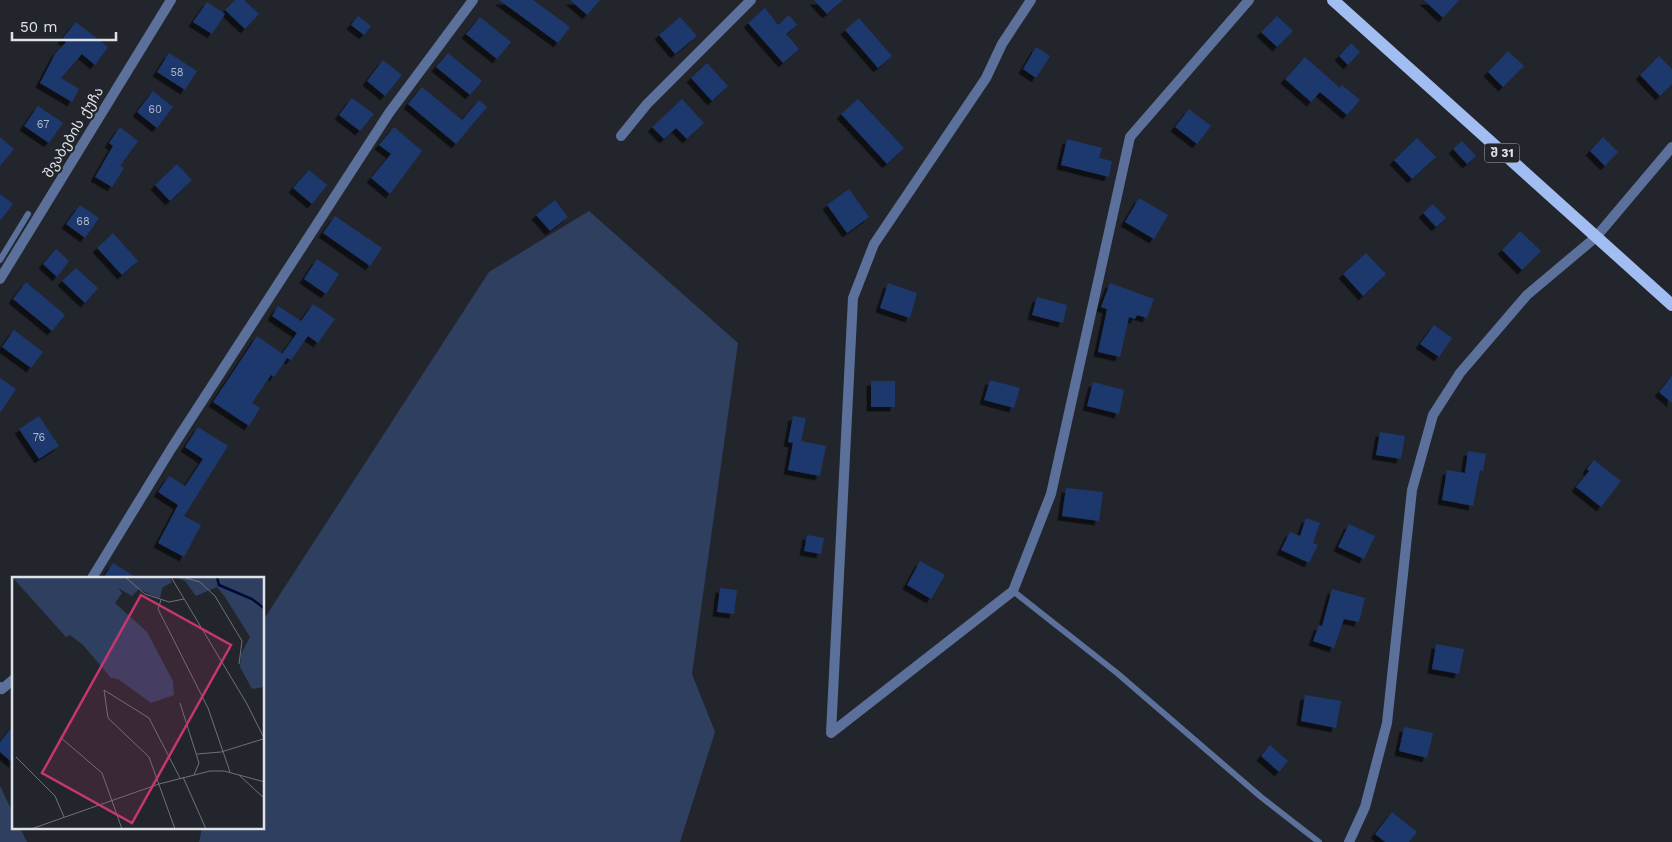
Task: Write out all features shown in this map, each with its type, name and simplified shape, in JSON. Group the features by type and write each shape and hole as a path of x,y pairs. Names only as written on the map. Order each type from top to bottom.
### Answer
{"main road":[{"name":"შ 31","path":"1333,0 1672,305"}],"street":[{"name":"შვაბების ქუჩა","path":"0,279 171,0"},
{"path":"93,577 171,449 389,113 473,0"},
{"path":"621,136 647,104 751,0"},
{"path":"1031,0 1002,44 986,78 874,244 853,298 831,732 1013,591 1051,494 1130,137 1249,0"},
{"path":"1349,842 1365,807 1388,723 1412,490 1433,415 1460,373 1527,295 1596,237 1672,147"},
{"path":"0,687 2,689 12,681"}],"lane":[{"path":"0,260 28,214"},
{"path":"1013,591 1116,673 1261,797 1319,842"}],"shaded area":[{"path":"589,211 738,343 692,674 715,732 680,842 199,842 202,830 265,830 265,617 489,272"},
{"path":"0,786 12,811 12,830 21,830 27,842 0,842"}],"building":[{"path":"235,0 244,0 259,14 245,29 225,10"},
{"path":"499,0 533,0 570,27 558,43"},
{"path":"570,0 600,0 587,15"},
{"path":"814,0 843,0 827,14"},
{"path":"1424,0 1459,0 1443,18"},
{"path":"207,2 225,14 212,34 193,22"},
{"path":"765,8 778,25 789,15 797,25 786,34 799,49 783,63 748,23"},
{"path":"358,16 371,26 364,35 351,25"},
{"path":"1277,16 1293,31 1277,47 1261,32"},
{"path":"480,17 511,42 497,59 466,34"},
{"path":"680,17 697,36 675,54 659,35"},
{"path":"859,18 892,56 878,68 845,30"},
{"path":"76,22 108,47 95,65 82,54 61,78 79,89 72,102 40,83 55,54 66,42 62,39"},
{"path":"1351,43 1360,52 1348,65 1339,56"},
{"path":"1036,47 1050,56 1036,78 1023,69"},
{"path":"1508,51 1524,66 1503,87 1488,72"},
{"path":"169,53 197,71 185,90 157,72"},
{"path":"448,53 482,81 470,95 436,67"},
{"path":"1659,56 1672,69 1672,84 1660,96 1640,75"},
{"path":"1305,57 1340,88 1342,85 1360,100 1347,115 1320,92 1311,102 1285,79"},
{"path":"383,60 402,75 385,96 367,81"},
{"path":"707,63 728,86 712,101 691,78"},
{"path":"422,87 462,120 479,100 487,107 456,144 408,104"},
{"path":"153,91 173,107 157,128 137,112"},
{"path":"352,98 374,114 360,131 339,115"},
{"path":"682,99 704,123 687,139 676,128 664,139 652,127"},
{"path":"858,99 904,148 887,164 841,114"},
{"path":"38,106 63,123 49,143 24,126"},
{"path":"1189,109 1211,126 1197,144 1175,127"},
{"path":"120,127 138,141 120,166 124,168 112,187 95,177 113,146 109,143"},
{"path":"394,127 422,151 390,194 371,178 391,154 379,145"},
{"path":"0,137 14,149 0,166"},
{"path":"1603,137 1618,152 1605,166 1590,151"},
{"path":"1417,138 1436,157 1412,179 1394,160"},
{"path":"1067,139 1102,148 1099,158 1112,161 1109,177 1061,165"},
{"path":"1462,141 1476,156 1467,164 1453,149"},
{"path":"177,164 192,180 170,201 155,185"},
{"path":"309,170 327,185 312,204 293,188"},
{"path":"849,189 869,217 847,233 827,205"},
{"path":"0,194 13,204 0,221"},
{"path":"1139,198 1168,215 1154,239 1125,222"},
{"path":"555,200 568,217 550,231 536,215"},
{"path":"1433,204 1446,218 1436,227 1423,213"},
{"path":"80,205 99,218 85,238 66,224"},
{"path":"335,216 382,248 370,266 323,233"},
{"path":"1520,231 1541,251 1522,270 1502,250"},
{"path":"113,233 138,261 122,275 97,248"},
{"path":"56,249 69,261 57,277 43,264"},
{"path":"1366,253 1386,274 1363,296 1343,274"},
{"path":"317,259 339,274 326,294 304,279"},
{"path":"76,268 98,288 85,303 62,281"},
{"path":"26,282 65,315 52,331 13,299"},
{"path":"888,283 917,293 910,318 880,308"},
{"path":"1110,283 1154,299 1147,318 1137,315 1135,319 1129,317 1120,357 1098,352 1107,309 1101,307"},
{"path":"1037,297 1067,305 1063,323 1032,315"},
{"path":"313,304 335,319 318,343 308,336 291,360 287,358 274,377 271,375 252,403 260,408 249,426 213,402 257,336 282,354 297,333 272,316 278,306 301,321"},
{"path":"1434,325 1452,338 1439,357 1420,344"},
{"path":"14,330 43,352 31,368 2,347"},
{"path":"1672,376 1672,403 1659,392"},
{"path":"0,378 16,389 0,413"},
{"path":"990,380 1020,388 1014,408 984,400"},
{"path":"871,381 895,381 895,407 871,407"},
{"path":"1093,382 1124,390 1119,414 1087,406"},
{"path":"39,416 59,446 39,459 19,429"},
{"path":"793,416 806,418 801,441 826,446 820,476 788,470 793,443 788,442"},
{"path":"198,427 228,446 184,516 201,525 184,557 158,543 178,505 158,492 169,476 185,486 203,459 185,447"},
{"path":"1380,432 1405,436 1401,459 1376,455"},
{"path":"1468,451 1486,454 1483,471 1480,470 1473,506 1442,500 1447,470 1465,473"},
{"path":"1594,460 1621,481 1601,507 1576,487 1589,471 1587,469"},
{"path":"1066,488 1103,492 1099,521 1062,516"},
{"path":"1306,518 1320,523 1313,543 1318,545 1309,563 1281,550 1290,532 1300,536"},
{"path":"1349,524 1375,536 1364,559 1338,547"},
{"path":"807,535 824,538 821,554 804,551"},
{"path":"920,561 945,575 931,599 907,585"},
{"path":"113,563 135,577 104,577"},
{"path":"720,588 737,590 734,614 717,612"},
{"path":"1332,589 1365,598 1359,622 1344,619 1334,648 1313,641 1319,625 1322,626"},
{"path":"1436,644 1464,649 1459,674 1432,669"},
{"path":"1305,695 1341,701 1336,728 1301,721"},
{"path":"12,727 12,762 0,752 0,742"},
{"path":"1404,727 1433,733 1427,758 1399,751"},
{"path":"1270,745 1288,761 1279,772 1261,756"},
{"path":"1392,812 1417,832 1409,842 1385,842 1375,834"}]}
